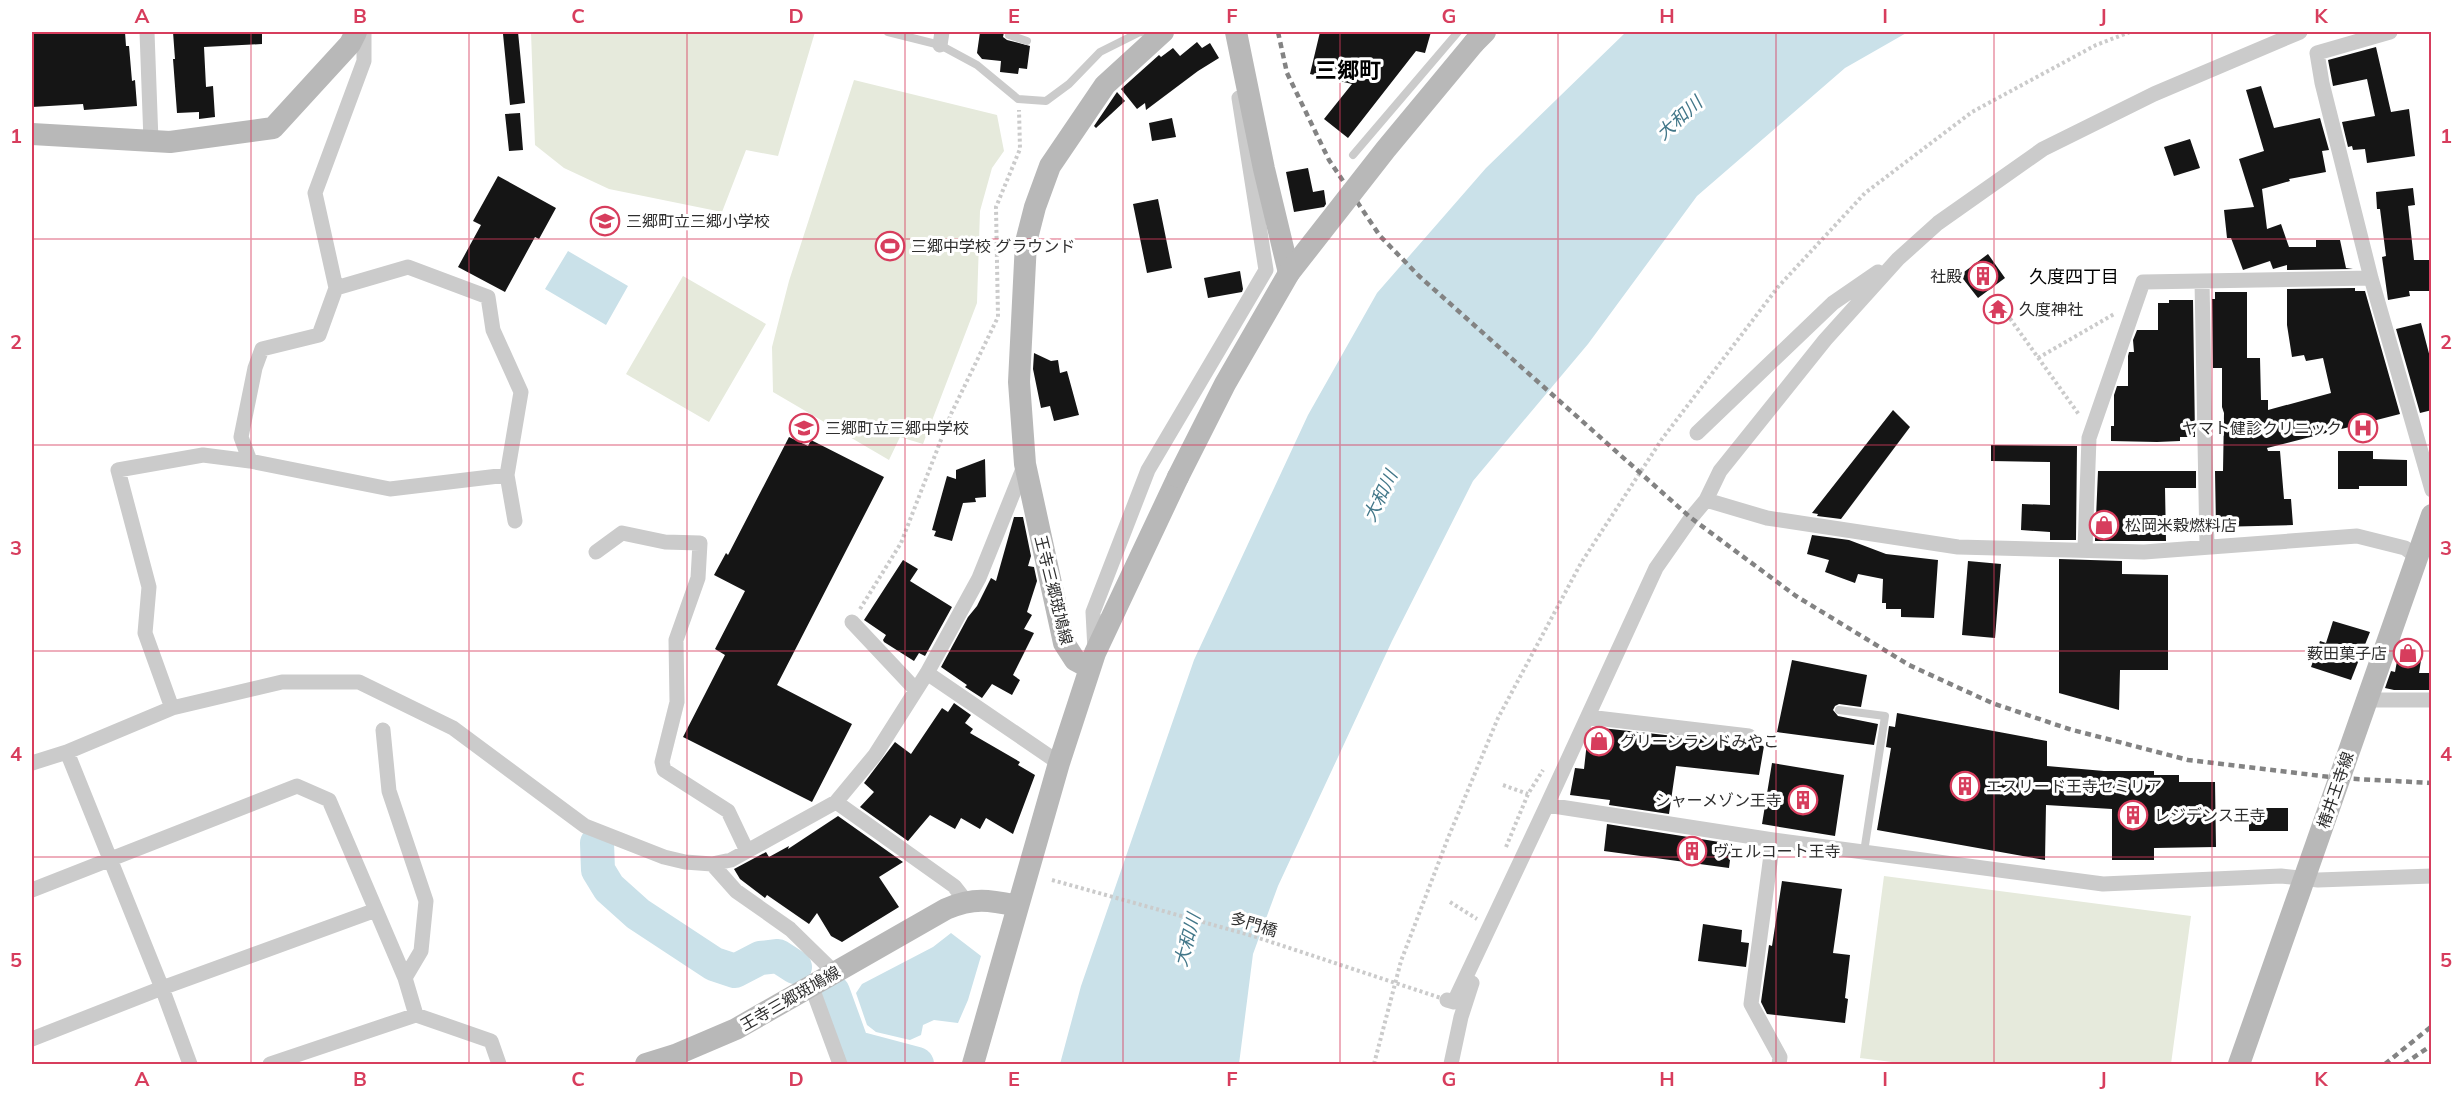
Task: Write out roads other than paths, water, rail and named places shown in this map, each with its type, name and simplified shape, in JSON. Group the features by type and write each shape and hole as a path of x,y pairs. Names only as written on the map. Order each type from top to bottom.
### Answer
{"main road":[{"path":"32,134 170,142 273,128 350,44 356,32"},
{"name":"王寺三郷斑鳩線","path":"1092,661 1076,660 1064,643 1025,464 1019,382 1026,242 1035,207 1050,166 1105,85 1162,32"},
{"path":"1236,32 1264,169 1290,273"},
{"path":"973,1065 1059,763 1092,661 1178,477 1225,384 1290,273 1472,35"},
{"name":"椿井王寺線","path":"2240,1065 2367,700 2424,559 2432,515"},
{"name":"王寺三郷斑鳩線","path":"646,1065 736,1029 965,900 992,900 1018,906"}],"street":[{"path":"147,32 151,141"},
{"path":"250,460 241,437 255,368 262,349 319,335 336,288 315,193 364,61 364,32"},
{"path":"1092,661 1093,612 1148,470 1266,270 1227,32"},
{"path":"1447,1000 1454,1002 1483,926 1547,805 1656,568 1706,500 1720,471 1825,340 1898,259 1938,223 2043,149 2154,94 2300,32"},
{"path":"2390,32 2317,53 2322,83 2371,278 2432,490"},
{"path":"1697,433 1833,303 1898,259"},
{"path":"336,288 408,267 488,297 493,330 521,392 507,475 515,522"},
{"path":"2085,549 2089,438 2143,282 2371,278"},
{"path":"2202,281 2206,547"},
{"path":"172,708 145,633 149,587 118,470 203,455 250,460 390,489 507,475"},
{"path":"32,763 67,752 172,708 282,682 360,682 453,728 585,826 664,857 685,862 712,864 731,860 836,802 875,755 927,673 979,578 1025,464"},
{"path":"1706,500 1767,518 1958,547 2144,552 2357,536 2405,548 2424,559"},
{"path":"596,552 622,533 665,542 700,543 699,578 676,640 677,702 662,762 664,770 728,812 747,851"},
{"path":"852,622 915,689"},
{"path":"927,673 1059,763"},
{"path":"2367,700 2432,700"},
{"path":"1588,717 1749,736"},
{"path":"383,730 389,791 426,901 421,951 405,978"},
{"path":"67,752 162,988 190,1065"},
{"path":"32,890 297,786 329,800 405,978 416,1015"},
{"path":"836,802 954,886 965,900"},
{"path":"1547,805 1773,840 2103,884 2281,876 2318,880 2432,876"},
{"path":"1773,840 1751,1004 1780,1058 1779,1065"},
{"path":"712,864 736,891 790,929 834,972"},
{"path":"32,1039 162,988 376,910"},
{"path":"1451,1065 1483,926"},
{"path":"811,985 840,1065"},
{"path":"270,1065 416,1015 491,1041 499,1065"}],"lane":[{"path":"888,32 941,38 978,65 1018,99 1046,101 1069,84 1100,52 1140,32 1162,32"},
{"path":"1010,32 1009,36 1027,40"},
{"path":"1353,156 1472,35"},
{"path":"1839,710 1885,716 1864,852"}],"water":[{"name":"大和川","path":"1626,32 1908,32 1845,68 1697,196 1588,344 1473,481 1392,641 1278,886 1253,954 1239,1064 1060,1064 1081,986 1194,660 1308,415 1377,293 1486,168"},
{"path":"568,251 628,286 606,325 545,289"},
{"path":"951,933 981,956 968,1000 958,1023 934,1020 923,1025 921,1035 910,1040 876,1032 867,1025 856,993 862,984 933,947"}],"waterway":[{"path":"597,843 598,870 609,888 638,914 714,964 735,971 760,958 778,956 795,967"},
{"path":"833,992 853,1047 917,1064"}],"railway":[{"path":"1278,32 1287,73 1329,160 1380,236 1419,276 1691,518 1796,596 1909,665 1992,703 2069,729 2188,760 2338,778 2432,783"},
{"path":"2385,1064 2432,1026"},
{"path":"2404,1064 2432,1045"}],"place":[{"name":"三郷町立三郷小学校","path":"605,221"},
{"name":"三郷中学校 グラウンド","path":"890,246"},
{"name":"社殿","path":"1983,276"},
{"name":"久度神社","path":"1998,309"},
{"name":"三郷町立三郷中学校","path":"804,428"},
{"name":"ヤマト健診クリニック","path":"2363,428"},
{"name":"松岡米穀燃料店","path":"2104,525"},
{"name":"薮田菓子店","path":"2408,653"},
{"name":"グリーンランドみやこ","path":"1599,741"},
{"name":"エスリード王寺セミリア","path":"1965,786"},
{"name":"シャーメゾン王寺","path":"1803,800"},
{"name":"レジデンス王寺","path":"2133,815"},
{"name":"ヴェルコート王寺","path":"1692,851"}],"district":[{"name":"三郷町","path":"1348,70"},
{"name":"久度四丁目","path":"2074,276"}]}
